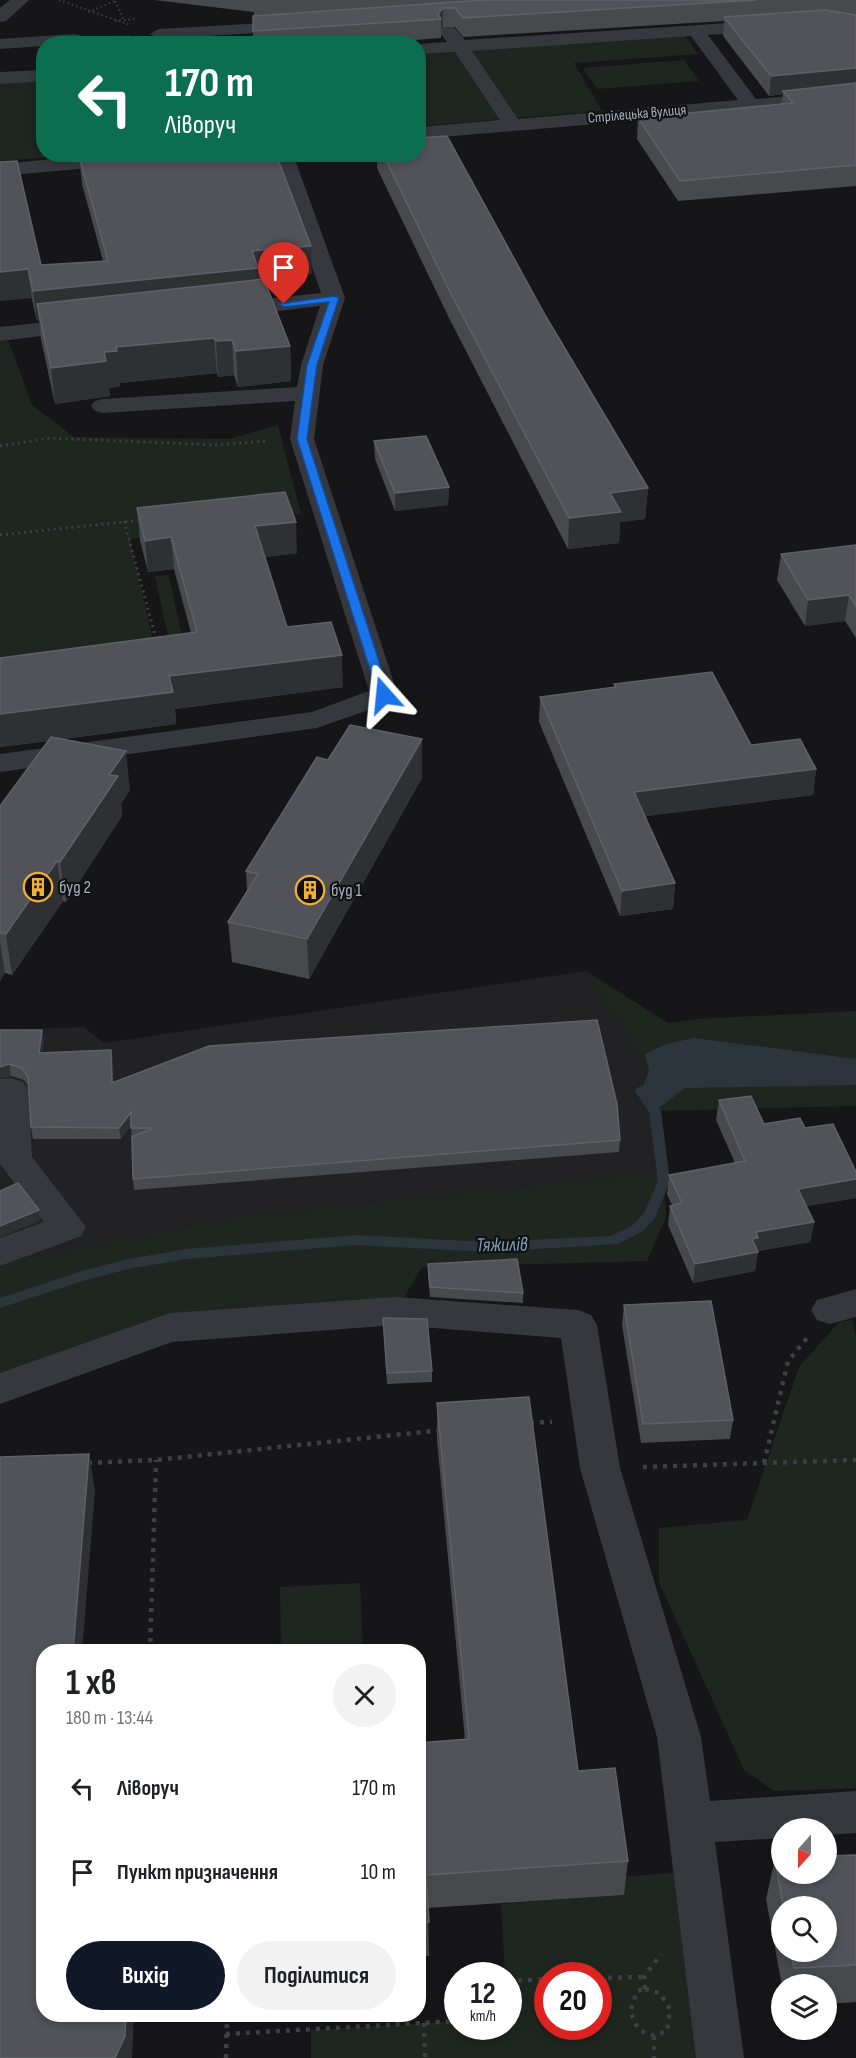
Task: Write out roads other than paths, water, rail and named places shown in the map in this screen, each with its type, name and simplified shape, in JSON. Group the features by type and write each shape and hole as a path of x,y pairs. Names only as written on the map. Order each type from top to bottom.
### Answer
{"street":[{"path":"0,17 20,0"},
{"path":"413,18 435,16 465,4"},
{"path":"435,16 460,46 513,125"},
{"path":"426,48 823,22 856,27"},
{"path":"159,34 313,25"},
{"path":"696,31 751,105"},
{"path":"0,44 36,42"},
{"path":"0,78 36,76"},
{"name":"Стрілецька вулиця","path":"426,133 856,96"},
{"path":"0,170 90,162"},
{"path":"0,763 317,720 384,695 302,439 312,365 334,298 286,162"},
{"path":"213,311 334,298"},
{"path":"0,334 106,323"},
{"path":"103,406 308,393"},
{"path":"0,1091 11,1090 15,1160 68,1227 0,1252"},
{"path":"0,1389 170,1328 396,1311 578,1325 600,1468 679,1737 720,2058"},
{"path":"690,1823 856,1812"}],"waterway":[{"name":"Тяжилів","path":"0,1303 82,1276 128,1264 187,1254 356,1240 487,1247 613,1241 638,1228 650,1215 664,1181 655,1111 641,1091 655,1084"}],"place":[{"name":"буд 2","path":"38,887"},
{"name":"буд 1","path":"310,890"}]}
